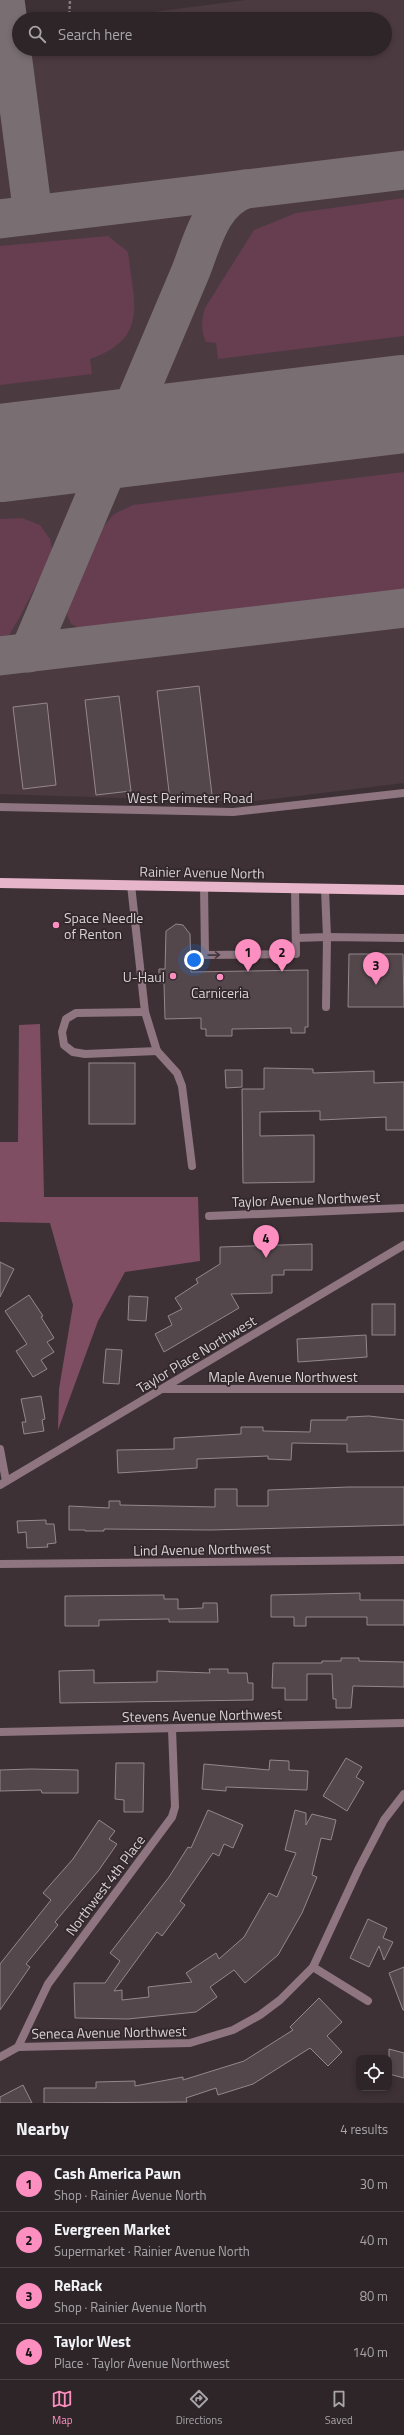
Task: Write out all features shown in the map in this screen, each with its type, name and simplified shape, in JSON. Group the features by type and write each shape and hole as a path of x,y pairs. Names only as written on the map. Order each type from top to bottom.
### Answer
{"main road":[{"name":"Rainier Avenue North","path":"0,883 404,890"}],"street":[{"name":"West Perimeter Road","path":"0,807 233,812 404,794"},
{"path":"131,885 146,1012 157,1051 177,1073 182,1086 192,1166"},
{"path":"204,886 205,955 296,954 295,888"},
{"path":"325,889 327,937 326,1007"},
{"path":"296,938 404,938"},
{"path":"146,1012 76,1013 66,1019 62,1032 64,1045 73,1052 84,1054 157,1051"},
{"name":"Taylor Avenue Northwest","path":"209,1216 404,1208"},
{"name":"Taylor Place Northwest","path":"3,1483 404,1245"},
{"name":"Maple Avenue Northwest","path":"163,1388 404,1389"},
{"path":"0,1449 3,1483"},
{"name":"Lind Avenue Northwest","path":"0,1564 404,1560"},
{"name":"Stevens Avenue Northwest","path":"0,1732 404,1723"},
{"name":"Northwest 4th Place","path":"18,2047 48,1984 172,1817 175,1807 172,1729"},
{"name":"Seneca Avenue Northwest","path":"0,2057 18,2047 190,2043 212,2038 260,2015 280,2000 313,1967 359,1868 384,1820 404,1794"},
{"path":"313,1967 368,2001"}],"path":[{"path":"69,12 70,0"}],"shaded area":[{"path":"246,0 404,0 404,783 248,802 0,794 0,32 12,30 12,56 392,56 392,12 153,12"},
{"path":"404,198 404,336 218,359 216,343 206,342 203,333 202,321 205,308 254,230 296,213"},
{"path":"108,236 128,252 134,303 130,330 122,341 109,351 90,359 92,374 0,385 0,246"},
{"path":"404,472 404,590 82,629 71,624 66,612 97,534 114,514 133,505"},
{"path":"22,518 40,525 50,539 53,553 9,635 0,637 0,519"},
{"path":"40,1024 44,1197 198,1197 200,1261 125,1272 98,1321 58,1430 59,1389 73,1305 50,1223 0,1222 0,1142 18,1142 19,1025"}],"building":[{"path":"199,686 212,795 170,800 157,691"},
{"path":"119,696 131,791 96,795 85,700"},
{"path":"47,703 56,785 23,789 13,707"},
{"path":"176,924 183,925 190,934 191,972 308,970 308,1027 305,1027 305,1033 291,1033 291,1028 232,1029 232,1036 206,1036 206,1029 201,1029 201,1018 165,1019 164,983 159,983 159,969 165,969 166,931"},
{"path":"349,954 403,954 404,1007 348,1007"},
{"path":"89,1063 135,1063 135,1124 89,1124"},
{"path":"264,1068 313,1069 313,1073 374,1071 374,1083 404,1082 404,1130 386,1130 386,1117 320,1120 320,1111 260,1112 260,1136 314,1135 314,1182 243,1183 242,1089 264,1089"},
{"path":"225,1070 242,1070 242,1087 226,1088"},
{"path":"312,1244 312,1270 284,1270 284,1275 272,1275 272,1293 231,1294 239,1308 164,1352 155,1334 172,1325 168,1316 182,1309 175,1298 198,1283 196,1279 220,1264 220,1247"},
{"path":"0,1262 14,1269 0,1297"},
{"path":"29,1295 43,1316 41,1317 54,1338 47,1342 54,1352 41,1360 47,1369 33,1377 16,1351 27,1344 5,1311"},
{"path":"129,1296 148,1297 146,1321 128,1320"},
{"path":"372,1304 395,1304 395,1335 372,1335"},
{"path":"366,1335 367,1357 298,1362 297,1339"},
{"path":"106,1349 122,1350 119,1384 103,1383"},
{"path":"41,1396 45,1419 42,1420 44,1431 24,1434 22,1422 26,1422 21,1399"},
{"path":"369,1416 404,1420 404,1451 347,1452 347,1444 292,1443 291,1460 268,1459 268,1456 197,1459 197,1468 118,1473 117,1450 174,1449 174,1438 241,1434 241,1427 263,1427 263,1431 310,1432 311,1420 347,1420 347,1417"},
{"path":"349,1487 404,1487 404,1525 211,1530 69,1530 69,1506 109,1508 109,1501 120,1501 120,1505 215,1507 215,1489 237,1489 237,1506 268,1506 268,1490"},
{"path":"46,1520 46,1524 54,1524 56,1543 47,1544 48,1547 27,1548 26,1532 18,1533 17,1521"},
{"path":"360,1593 360,1600 404,1600 404,1625 367,1625 367,1617 306,1617 306,1626 294,1626 294,1617 271,1617 271,1595"},
{"path":"164,1595 164,1599 178,1599 178,1609 203,1608 203,1603 217,1603 218,1622 169,1622 169,1619 99,1620 99,1626 65,1626 65,1596"},
{"path":"341,1658 359,1658 359,1661 404,1662 404,1687 353,1686 351,1708 336,1708 336,1699 333,1699 332,1674 307,1674 307,1700 285,1700 285,1688 272,1688 273,1663 322,1663 322,1661 341,1661"},
{"path":"209,1669 228,1669 228,1673 247,1673 248,1683 253,1683 253,1700 60,1703 59,1671 94,1670 94,1683 157,1682 157,1671 210,1673"},
{"path":"346,1758 362,1767 356,1777 364,1782 347,1811 323,1796"},
{"path":"270,1760 289,1761 289,1770 308,1771 307,1790 226,1787 226,1791 202,1789 204,1764 269,1770"},
{"path":"116,1763 144,1763 143,1812 124,1812 124,1800 115,1799"},
{"path":"0,1770 78,1770 78,1793 42,1793 41,1790 0,1791"},
{"path":"208,1810 243,1825 233,1848 224,1844 219,1856 213,1853 180,1901 185,1905 162,1936 157,1932 114,1991 122,1990 122,2000 149,1997 148,1987 192,1982 186,1973 216,1953 219,1959 244,1937 269,1893 277,1897 296,1853 285,1850 295,1810 306,1813 306,1825 312,1814 336,1820 331,1840 321,1838 312,1875 317,1877 302,1913 278,1955 245,1983 234,1970 210,1987 217,1997 196,2012 128,2019 75,2018 74,1983 105,1983 120,1961 110,1953 169,1877 188,1847 191,1848"},
{"path":"99,1820 115,1831 109,1839 117,1844 99,1870 55,1922 58,1925 26,1964 30,1967 0,2010 0,1964 51,1900 43,1893 73,1859"},
{"path":"368,1919 387,1928 383,1938 393,1942 384,1960 379,1946 369,1967 350,1958"},
{"path":"404,1967 404,2010 403,2010 389,1973"},
{"path":"319,1998 342,2022 327,2036 342,2052 328,2066 310,2048 253,2084 218,2095 216,2088 186,2098 187,2102 44,2103 44,2088 96,2088 96,2082 135,2081 135,2086 183,2077 183,2080 244,2061 293,2030 290,2027"},
{"path":"389,2049 404,2053 404,2078 392,2075 392,2055 389,2055"},
{"path":"23,2085 32,2103 0,2103 0,2097"}],"taxiway":[{"path":"5,0 12,54"},
{"path":"12,56 33,215"},
{"path":"0,219 404,170"},
{"path":"29,653 190,273 209,224 223,203 233,195 245,189"},
{"path":"0,656 404,608"}],"runway":[{"path":"0,453 404,404"}],"place":[{"name":"Space Needle of Renton","path":"56,925"},
{"name":"Cash America Pawn","path":"248,972"},
{"name":"Evergreen Market","path":"282,972"},
{"name":"U-Haul","path":"173,976"},
{"name":"Carniceria","path":"220,977"},
{"name":"ReRack","path":"376,985"},
{"name":"Taylor West","path":"266,1258"}]}
